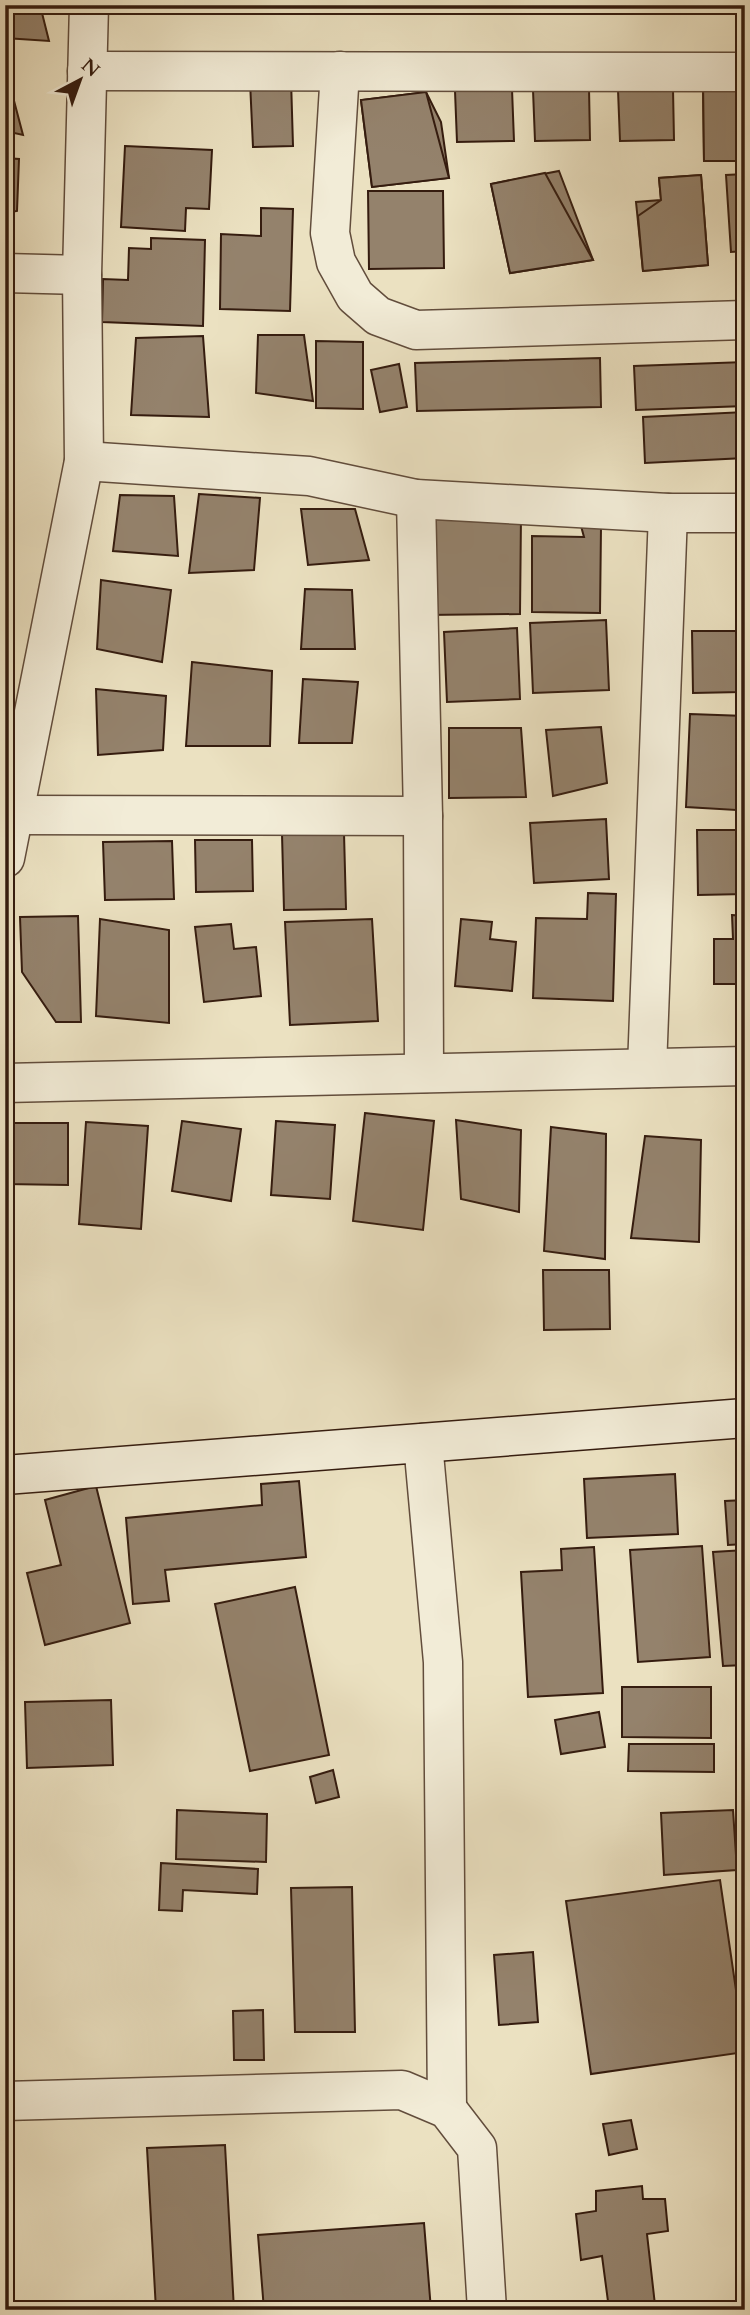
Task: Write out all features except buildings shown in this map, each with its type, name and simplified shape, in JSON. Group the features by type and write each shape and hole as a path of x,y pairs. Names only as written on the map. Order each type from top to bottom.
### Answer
{"street":[{"path":"5,858 84,461 82,275 89,5"},
{"path":"87,71 745,72"},
{"path":"340,71 330,233 336,262 355,296 378,316 416,330 745,320"},
{"path":"5,273 82,275"},
{"path":"84,461 309,475 416,499 668,513 745,513"},
{"path":"416,499 423,816 424,1073"},
{"path":"647,1068 668,513"},
{"path":"12,815 423,816"},
{"path":"5,1083 745,1066"},
{"path":"5,1475 745,1418"},
{"path":"423,1443 443,1662 447,2109"},
{"path":"5,2101 402,2090 447,2109 477,2147 487,2310"}]}
